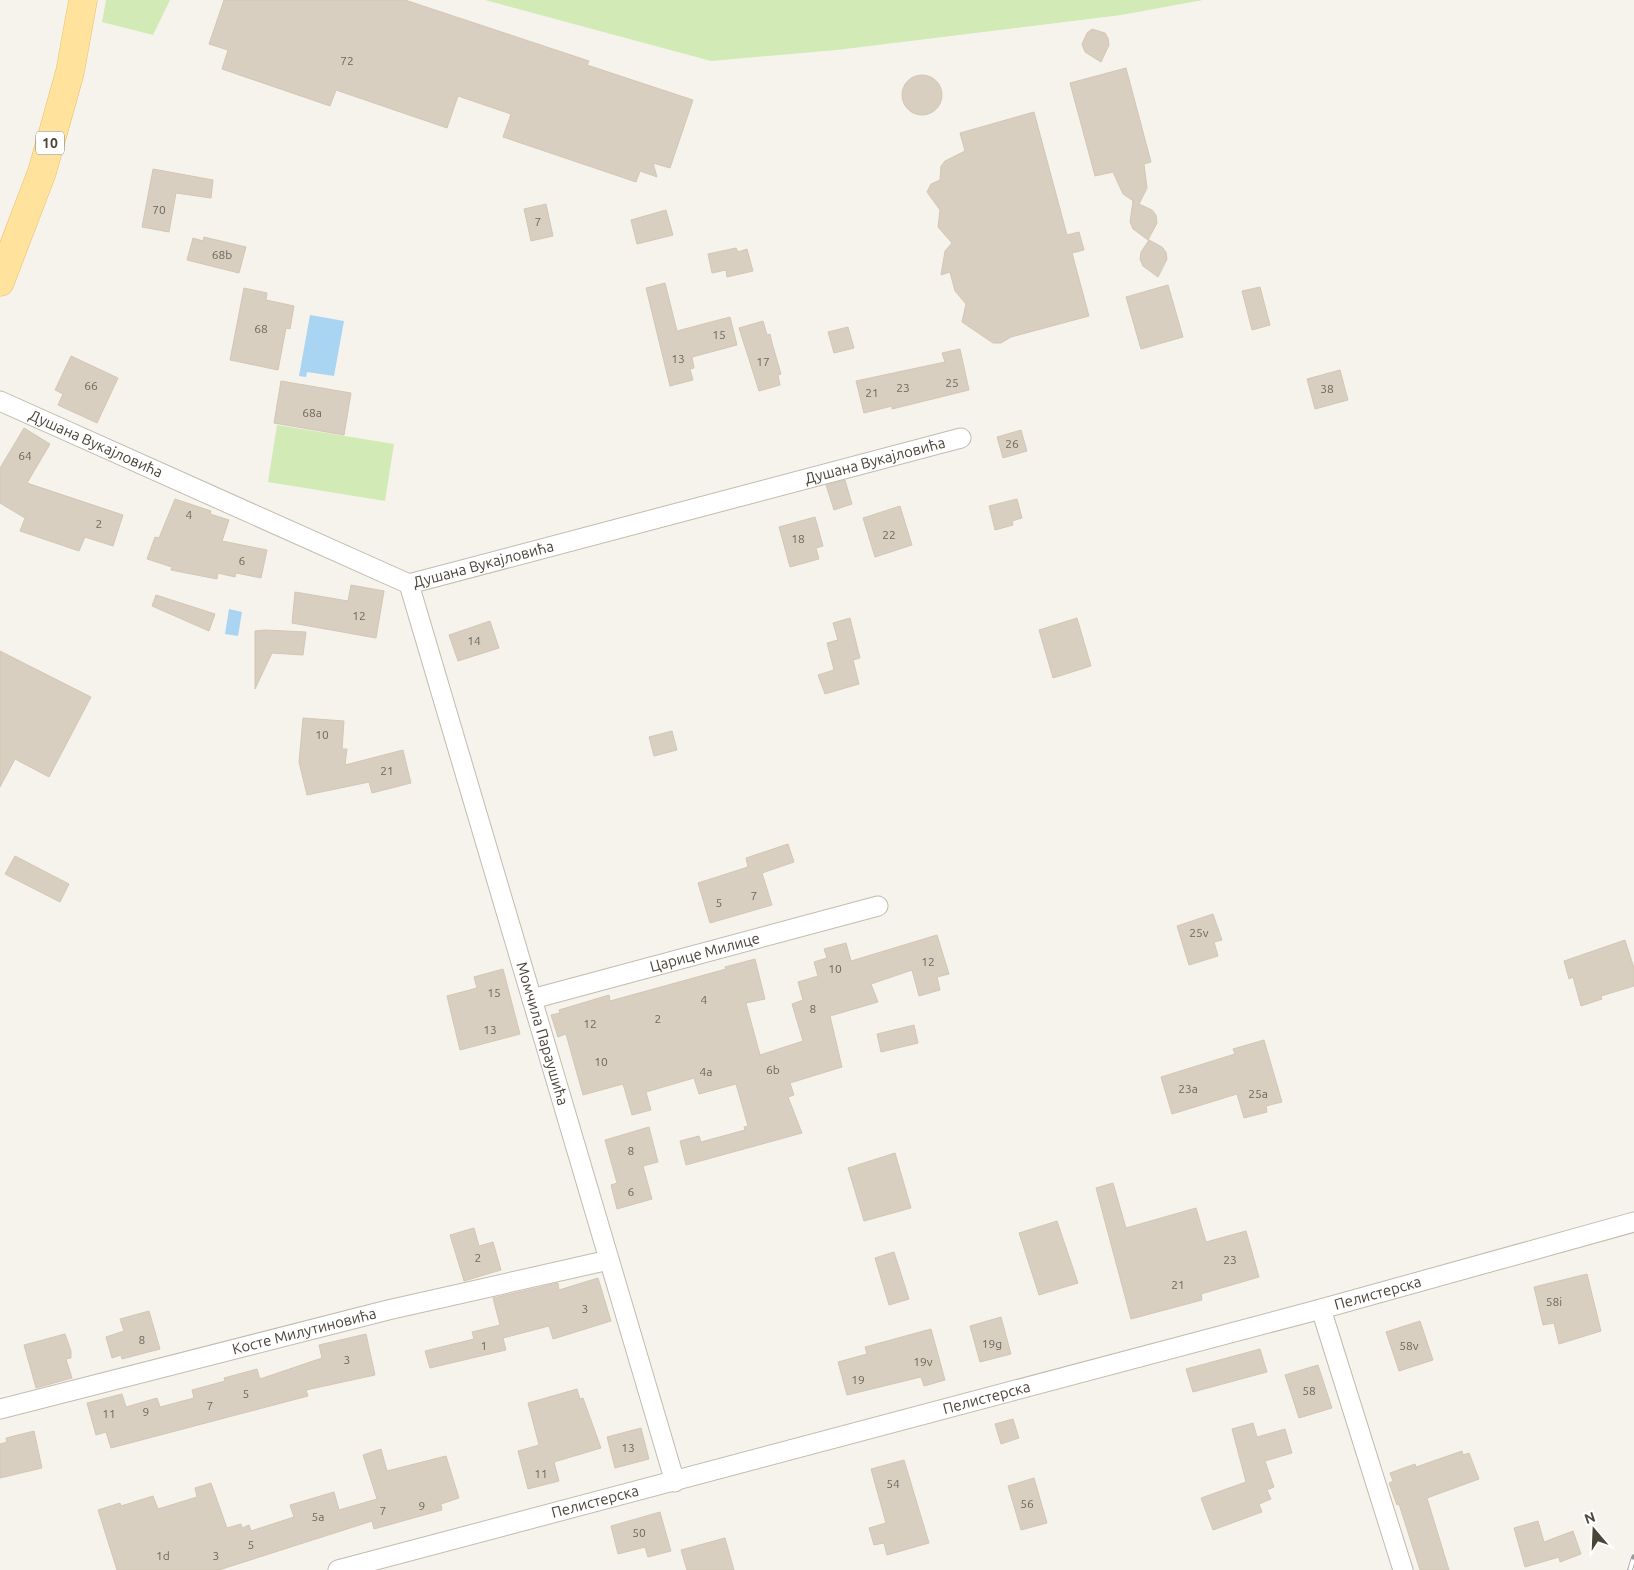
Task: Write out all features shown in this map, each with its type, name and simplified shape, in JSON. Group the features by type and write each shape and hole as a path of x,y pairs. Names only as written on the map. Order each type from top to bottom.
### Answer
{"main road":[{"name":"10","path":"0,282 44,163 70,72 83,0"}],"street":[{"name":"Душана Вукајловића","path":"0,401 409,584 961,438"},
{"name":"Момчила Параушића","path":"409,584 675,1482"},
{"name":"Царице Милице","path":"532,999 878,906"},
{"name":"Пелистерска","path":"338,1570 1321,1309 1634,1222"},
{"name":"Косте Милутиновића","path":"0,1409 388,1310 609,1260"},
{"path":"1321,1309 1402,1570"}],"green space":[{"path":"106,0 170,0 153,35 102,22"},
{"path":"485,0 1203,0 1121,15 837,50 711,61"},
{"path":"277,425 394,444 385,501 268,482"}],"water":[{"path":"310,315 344,321 334,376 307,372 306,377 299,376"},
{"path":"229,609 242,612 238,636 225,634"}],"building":[{"path":"224,0 405,0 589,61 587,65 693,100 670,168 653,163 657,177 640,171 636,182 503,137 511,114 458,96 447,128 336,90 330,106 222,69 228,50 209,44"},
{"path":"1092,29 1105,33 1108,38 1109,45 1101,62 1085,52 1082,44 1087,33"},
{"path":"1126,68 1151,162 1144,164 1147,188 1139,204 1152,210 1156,215 1157,223 1148,240 1133,229 1130,222 1133,201 1135,202 1123,194 1113,172 1095,176 1070,83"},
{"path":"922,75 936,81 942,95 936,109 922,115 908,109 902,95 908,81"},
{"path":"1034,112 1067,235 1079,232 1084,250 1072,253 1089,316 1011,337 1001,343 993,343 962,322 966,304 955,291 950,272 941,275 945,251 952,243 938,227 940,210 927,192 931,184 940,180 941,166 945,161 965,151 960,133"},
{"path":"153,169 213,180 211,198 176,193 169,232 142,227"},
{"path":"546,204 553,236 531,241 524,209"},
{"path":"666,210 673,235 637,244 631,220"},
{"path":"204,237 246,247 239,273 187,260 193,238 203,241"},
{"path":"1149,240 1162,247 1166,252 1167,259 1158,277 1143,266 1140,259 1141,252"},
{"path":"736,248 738,252 747,249 753,271 727,277 726,270 712,273 708,254"},
{"path":"665,283 677,331 730,317 737,345 692,357 694,368 690,369 693,380 670,386 646,288"},
{"path":"1168,285 1183,337 1141,349 1126,297"},
{"path":"1260,287 1270,325 1252,330 1242,291"},
{"path":"244,288 267,293 266,300 294,306 290,329 286,328 278,370 230,360"},
{"path":"763,321 767,335 770,334 781,374 778,375 780,385 759,391 739,328"},
{"path":"848,327 854,348 834,353 828,332"},
{"path":"960,349 969,390 892,409 892,406 864,413 856,381 945,362 942,353"},
{"path":"71,356 118,378 97,423 58,405 63,394 55,390"},
{"path":"1340,370 1348,400 1315,409 1307,379"},
{"path":"281,381 351,393 344,435 274,423"},
{"path":"24,428 50,444 27,483 123,515 113,546 85,537 79,551 20,531 25,518 0,503 0,468"},
{"path":"1021,430 1027,451 1003,458 997,437"},
{"path":"845,480 852,504 834,510 826,485"},
{"path":"175,499 211,511 210,514 229,520 222,541 267,550 261,578 236,573 235,577 218,573 217,579 171,570 172,567 147,559 155,537 159,538"},
{"path":"1017,499 1022,518 1012,521 1013,525 995,530 989,506"},
{"path":"900,506 912,545 875,557 863,518"},
{"path":"815,517 823,546 816,548 819,559 790,567 779,527"},
{"path":"351,585 384,591 376,638 292,623 295,592 348,601"},
{"path":"156,595 215,614 209,631 152,606"},
{"path":"850,618 860,658 853,660 859,684 825,694 818,675 834,670 827,643 838,640 833,623"},
{"path":"1077,618 1091,666 1053,678 1039,630"},
{"path":"490,621 499,648 458,661 449,635"},
{"path":"255,631 306,632 303,655 272,653 255,689"},
{"path":"0,651 91,697 49,777 15,759 0,787"},
{"path":"303,718 344,721 342,749 347,749 345,765 403,750 411,783 372,793 369,782 307,795 299,762"},
{"path":"672,731 677,750 654,756 649,737"},
{"path":"788,844 794,862 762,873 772,905 710,923 698,883 748,867 746,858"},
{"path":"15,856 69,884 60,902 5,874"},
{"path":"1213,914 1222,940 1214,942 1218,956 1189,965 1177,926"},
{"path":"937,935 949,974 937,977 940,990 919,996 912,970 871,984 878,1002 830,1016 842,1067 790,1083 794,1095 788,1097 802,1133 686,1165 680,1141 699,1136 701,1142 745,1130 744,1127 748,1126 736,1084 699,1094 694,1078 646,1092 651,1110 632,1115 623,1084 583,1095 566,1034 558,1037 551,1015 560,1013 559,1010 609,995 610,1001 726,969 725,967 755,959 765,999 746,1003 760,1055 803,1041 792,1004 803,1000 798,982 818,976 814,962 827,958 824,949 846,943 851,961"},
{"path":"1625,940 1634,968 1634,986 1601,996 1602,999 1581,1006 1573,977 1569,979 1564,961"},
{"path":"503,969 520,1034 460,1050 447,996 477,988 474,977"},
{"path":"914,1025 918,1043 881,1052 877,1034"},
{"path":"1264,1040 1282,1102 1266,1106 1267,1112 1244,1118 1237,1094 1172,1114 1161,1077 1235,1054 1233,1049"},
{"path":"649,1127 658,1162 643,1166 652,1199 617,1209 611,1185 617,1183 605,1140"},
{"path":"895,1153 911,1208 864,1221 848,1168"},
{"path":"1113,1183 1126,1228 1196,1208 1206,1242 1246,1231 1259,1277 1201,1294 1202,1300 1131,1319 1096,1188"},
{"path":"1057,1221 1078,1283 1039,1295 1019,1233"},
{"path":"474,1228 479,1246 493,1242 501,1270 464,1281 450,1235"},
{"path":"894,1252 909,1299 889,1305 875,1258"},
{"path":"1587,1274 1601,1331 1559,1344 1554,1323 1543,1325 1534,1287"},
{"path":"598,1278 611,1321 553,1339 549,1326 503,1338 506,1350 430,1368 425,1351 474,1339 472,1332 500,1325 493,1298 558,1283 559,1290"},
{"path":"149,1311 160,1349 122,1359 121,1355 112,1358 106,1337 124,1331 120,1319"},
{"path":"1001,1317 1011,1354 980,1362 970,1326"},
{"path":"1420,1321 1433,1360 1399,1371 1386,1332"},
{"path":"931,1329 945,1380 924,1386 921,1377 847,1395 838,1362 867,1354 865,1347"},
{"path":"65,1334 71,1351 71,1358 66,1359 72,1378 36,1388 24,1345"},
{"path":"366,1334 375,1375 306,1390 308,1396 111,1448 106,1432 96,1435 87,1403 122,1394 126,1407 157,1398 160,1407 194,1398 192,1390 225,1381 224,1378 257,1369 260,1379 322,1358 319,1345"},
{"path":"1260,1349 1267,1372 1193,1392 1186,1369"},
{"path":"1318,1365 1332,1408 1299,1418 1285,1375"},
{"path":"577,1389 580,1399 583,1398 601,1448 554,1462 559,1481 528,1489 518,1451 539,1445 528,1403"},
{"path":"1013,1419 1019,1438 1001,1444 995,1424"},
{"path":"1253,1423 1257,1437 1285,1429 1292,1453 1265,1461 1274,1487 1267,1490 1271,1499 1259,1504 1262,1512 1213,1530 1201,1498 1246,1482 1232,1429"},
{"path":"641,1428 649,1459 615,1468 607,1437"},
{"path":"34,1431 42,1468 0,1478 0,1444 7,1442 6,1438"},
{"path":"381,1449 387,1471 446,1456 459,1498 441,1504 442,1510 374,1529 372,1521 219,1570 117,1570 98,1510 120,1503 121,1506 153,1496 158,1509 197,1497 195,1488 211,1483 227,1528 241,1524 242,1528 249,1525 251,1531 294,1517 290,1505 334,1492 339,1510 377,1499 363,1455"},
{"path":"1462,1451 1463,1455 1469,1453 1479,1479 1427,1498 1449,1570 1420,1570 1399,1504 1397,1505 1389,1483 1393,1481 1390,1473 1415,1464 1416,1467"},
{"path":"904,1460 929,1543 887,1555 884,1543 874,1545 869,1528 886,1523 871,1469"},
{"path":"1034,1478 1047,1523 1021,1530 1008,1486"},
{"path":"660,1512 671,1551 648,1557 645,1547 618,1554 611,1526"},
{"path":"1538,1521 1544,1542 1573,1531 1581,1554 1560,1562 1559,1557 1525,1567 1514,1528"},
{"path":"725,1538 734,1570 687,1570 681,1550"}],"railway":[{"path":"1630,1570 1634,1557"}]}
